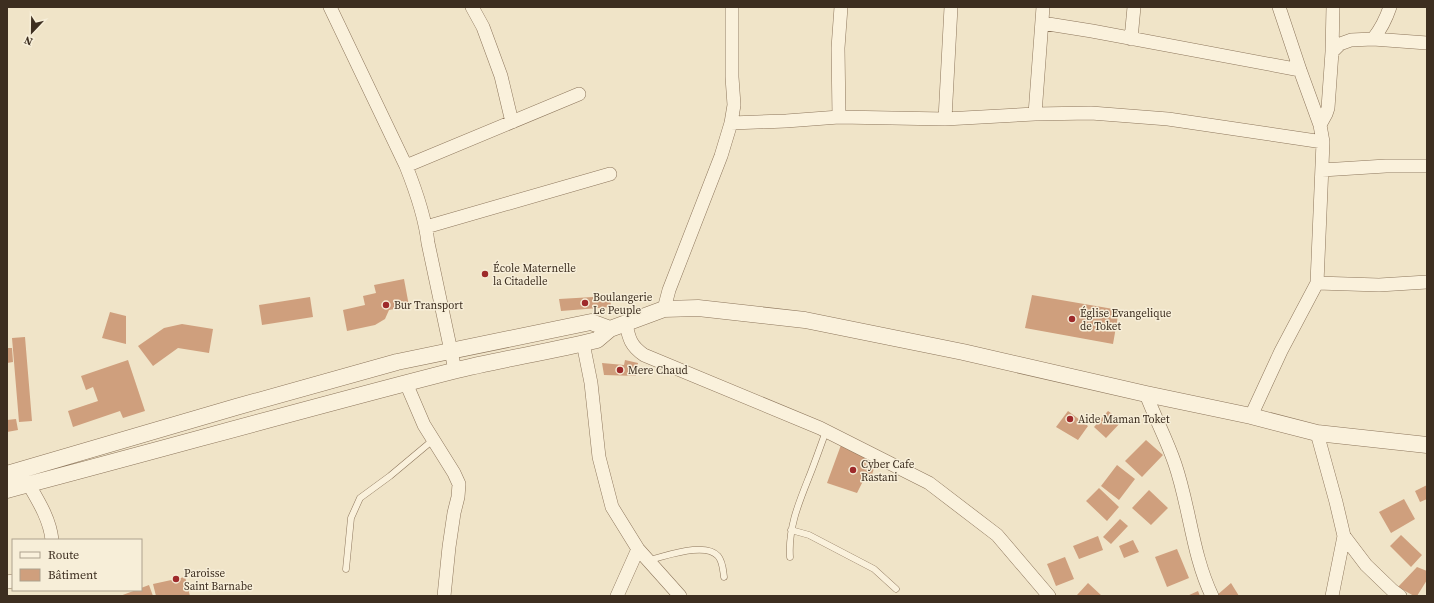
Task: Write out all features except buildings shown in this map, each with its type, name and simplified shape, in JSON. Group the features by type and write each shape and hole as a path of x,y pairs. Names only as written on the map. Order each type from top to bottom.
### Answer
{"street":[{"path":"330,7 416,189 426,227 455,370"},
{"path":"472,7 483,27 501,76 512,122"},
{"path":"664,309 669,290 721,156 731,123 734,105 732,77 732,7"},
{"path":"839,117 838,48 841,7"},
{"path":"945,119 951,7"},
{"path":"1035,114 1043,7"},
{"path":"1131,39 1134,7"},
{"path":"1251,416 1281,351 1317,283 1323,142 1320,125 1279,7"},
{"path":"1320,125 1328,108 1332,52 1333,7"},
{"path":"1373,39 1387,17 1390,7"},
{"path":"1042,23 1300,70"},
{"path":"1332,52 1340,44 1351,40 1373,39 1427,43"},
{"path":"406,166 579,94"},
{"path":"731,123 839,117 945,119 1035,114 1091,113 1168,119 1323,142"},
{"path":"1322,170 1386,166 1427,166"},
{"path":"426,227 610,174"},
{"path":"1317,283 1379,285 1427,282"},
{"path":"7,490 132,458 246,425 455,370 597,340 610,329 664,309 698,308 805,320 964,352 1146,394 1251,416 1317,433 1427,445"},
{"path":"7,474 397,362 591,322 610,329"},
{"path":"626,324 628,338 635,348 644,355 826,431 929,483 997,535 1049,596"},
{"path":"583,343 591,382 600,457 612,507 638,549 680,596"},
{"path":"406,383 424,425 454,473 458,484 458,497 449,547 444,596"},
{"path":"1146,394 1175,464 1186,502 1193,542 1203,579 1212,596"},
{"path":"1317,433 1344,536 1366,564 1400,596"},
{"path":"29,485 39,502 51,530 52,539"},
{"path":"1332,596 1344,536"},
{"path":"618,596 638,549"}],"lane":[{"path":"790,557 789,544 791,530 798,503 826,431"},
{"path":"346,569 351,518 360,498 390,476 433,440"},
{"path":"791,530 809,535 874,569 896,589"},
{"path":"648,560 703,549 715,553 718,556 722,565 724,577"}],"place":[{"name":"École Maternelle la Citadelle","path":"485,274"},
{"name":"Boulangerie Le Peuple","path":"585,303"},
{"name":"Bur Transport","path":"386,305"},
{"name":"Église Evangelique de Toket","path":"1072,319"},
{"name":"Mere Chaud","path":"620,370"},
{"name":"Aide Maman Toket","path":"1070,419"},
{"name":"Cyber Cafe Rastani","path":"853,470"},
{"name":"Paroisse Saint Barnabe","path":"176,579"}]}
